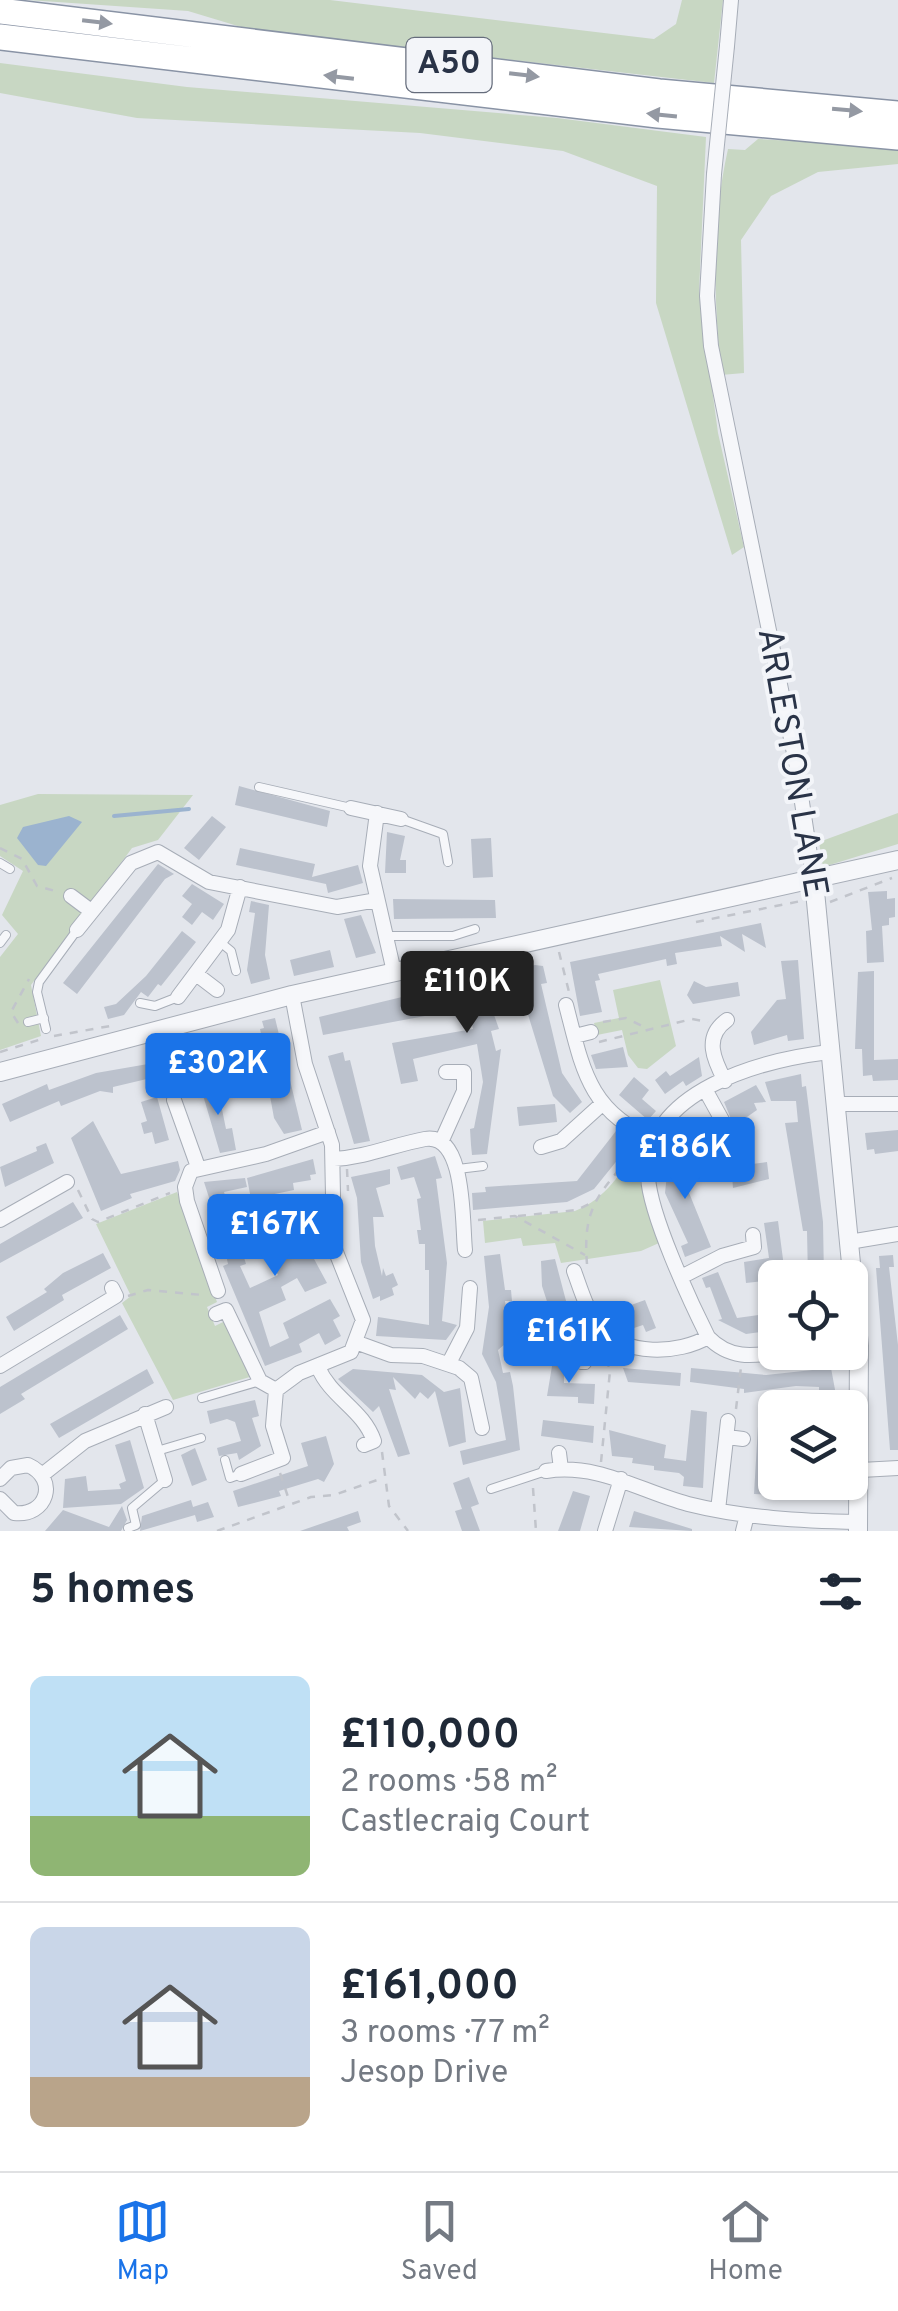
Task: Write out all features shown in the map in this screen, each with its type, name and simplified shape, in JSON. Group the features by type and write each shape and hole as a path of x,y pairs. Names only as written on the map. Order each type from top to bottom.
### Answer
{"highway":[{"name":"A50","path":"0,11 660,92 898,114"},
{"name":"A50","path":"0,36 658,115 898,137"}],"street":[{"name":"ARLESTON LANE","path":"731,0 714,174 707,296 711,346 796,763 814,881 850,1260"},
{"path":"351,808 400,819"},
{"path":"377,814 370,852 394,972"},
{"path":"77,930 131,863 158,852 209,882 337,907 377,900"},
{"path":"0,1072 292,995 898,860"},
{"path":"178,996 233,918 240,887"},
{"path":"72,899 91,910"},
{"path":"196,974 217,990"},
{"path":"241,1474 289,1457 273,1426 276,1390 299,1373 341,1359 358,1343 363,1320 336,1256 331,1229 334,1159 305,1064 292,995"},
{"path":"568,1002 584,1074 603,1103 651,1137"},
{"path":"722,1023 711,1050 725,1081"},
{"path":"574,1036 591,1029"},
{"path":"758,1354 742,1356 723,1349 708,1337 650,1192 651,1137 672,1114 725,1081 778,1059 829,1052"},
{"path":"442,1140 464,1091 464,1072 446,1072"},
{"path":"706,1091 722,1120 729,1159"},
{"path":"174,1100 198,1168"},
{"path":"541,1147 561,1141 603,1103"},
{"path":"834,1104 898,1104"},
{"path":"218,1291 196,1232 186,1188 191,1172 266,1154 328,1132"},
{"path":"334,1159 384,1153 431,1138 442,1140 452,1150 457,1169 465,1250"},
{"path":"0,1220 68,1182"},
{"path":"849,1242 898,1234"},
{"path":"682,1276 754,1247 753,1235"},
{"path":"576,1275 589,1308 610,1337 672,1351 690,1348 708,1337"},
{"path":"0,1366 114,1292"},
{"path":"449,1362 467,1328 467,1295"},
{"path":"216,1314 226,1310 260,1381 276,1390"},
{"path":"358,1343 392,1356 449,1362 471,1378 482,1428"},
{"path":"318,1367 331,1388 362,1416 369,1443"},
{"path":"42,1475 86,1441 166,1407"},
{"path":"145,1414 165,1480"},
{"path":"718,1510 728,1429 743,1439"},
{"path":"559,1453 554,1470 600,1473 684,1503 858,1527"},
{"path":"2,1471 28,1465 42,1475 47,1490 42,1504 22,1514 2,1508"},
{"path":"868,1470 898,1468"},
{"path":"605,1531 621,1479"},
{"name":"ARLESTON LANE","path":"858,1527 859,1500"},
{"path":"743,1531 747,1514"}],"lane":[{"path":"259,786 351,808"},
{"path":"400,819 443,834 448,862"},
{"path":"0,863 10,869"},
{"path":"386,936 453,936 475,929"},
{"path":"46,1028 39,982 77,930"},
{"path":"0,943 6,935"},
{"path":"219,941 231,951 236,971"},
{"path":"140,1002 155,1006 178,996"},
{"path":"27,1025 44,1018"},
{"path":"457,1169 483,1166"},
{"path":"581,1364 586,1366 610,1337"},
{"path":"202,1398 260,1381"},
{"path":"157,1452 200,1438"},
{"path":"225,1460 230,1478 241,1474"},
{"path":"491,1489 554,1470"},
{"path":"128,1528 136,1524 132,1508 165,1480"}],"path":[{"path":"0,848 22,859 36,886 56,890 72,899"},
{"path":"555,935 568,1002"},
{"path":"27,1025 13,1020 11,1012 31,976"},
{"path":"591,1029 626,1018 648,1029"},
{"path":"578,1053 594,1043 648,1029 692,1020 722,1023"},
{"path":"33,1034 36,1041"},
{"path":"158,1041 174,1100"},
{"path":"576,1275 588,1269 585,1224 594,1202 651,1137"},
{"path":"68,1182 74,1181 92,1218 98,1222 186,1188"},
{"path":"462,1221 577,1210 594,1202"},
{"path":"514,1216 586,1256"},
{"path":"114,1292 148,1290 206,1295 218,1291"},
{"path":"600,1473 610,1337"},
{"path":"728,1429 736,1416 742,1356"},
{"path":"217,1531 383,1478 387,1475 380,1446 369,1443"},
{"path":"289,1457 278,1467 290,1505"},
{"path":"530,1475 536,1531"},
{"path":"383,1478 389,1506 408,1531"}],"green space":[{"path":"28,0 330,0 654,39 676,24 682,0 723,0 714,83 293,35 241,27 188,11"},
{"path":"0,63 187,87 557,118 706,137 699,292 718,433 744,547 732,555 656,303 657,186 563,151 420,133 137,118 0,93"},
{"path":"758,139 898,147 898,164 818,172 771,196 741,240 744,373 721,375 716,262 723,177 728,149 745,150"},
{"path":"38,794 193,795 158,840 132,848 31,985 41,1036 0,1050 0,957 18,934 2,915 23,871 0,856 0,805"},
{"path":"898,813 898,844 823,867 819,842"},
{"path":"660,980 676,1046 647,1069 638,1068 628,1055 622,1030 597,1035 594,1023 619,1018 613,990"},
{"path":"640,1146 639,1179 659,1243 641,1251 561,1263 555,1243 523,1246 521,1238 485,1243 483,1221 575,1211 586,1206 612,1184"},
{"path":"177,1192 217,1302 207,1307 215,1326 225,1321 253,1376 173,1400 122,1303 131,1296 96,1224"}],"water":[{"path":"69,816 82,822 46,866 38,865 17,838 23,827"}],"building":[{"path":"239,786 330,811 327,827 235,805"},
{"path":"212,816 226,827 199,860 184,848"},
{"path":"387,832 405,836 400,860 406,860 406,873 385,873"},
{"path":"491,838 493,877 473,878 471,839"},
{"path":"240,848 315,864 312,877 358,865 363,883 328,893 326,884 236,865"},
{"path":"158,864 174,874 165,879 77,994 63,983"},
{"path":"192,884 224,904 213,920 202,912 192,925 182,917 192,904 182,896"},
{"path":"887,891 887,899 895,898 895,917 889,918 889,925 882,926 884,962 867,963 866,931 872,930 868,892"},
{"path":"393,899 495,900 496,918 394,919"},
{"path":"251,901 269,905 265,955 270,979 251,984 247,970 255,913 249,912"},
{"path":"361,915 376,953 356,958 344,919"},
{"path":"761,923 766,948 742,934 745,952 720,936 722,946 675,953 677,964 667,966 666,959 598,974 600,980 595,981 602,1012 580,1016 570,962"},
{"path":"182,931 196,942 161,986 158,984 148,997 141,992 124,1015 108,1019 104,1007 116,1004 146,976"},
{"path":"330,950 334,967 294,976 290,960"},
{"path":"798,960 804,1039 788,1041 787,1035 754,1045 751,1032 777,1000 786,999 781,961"},
{"path":"543,966 547,983 541,984 562,1073 582,1102 570,1113 553,1096 526,1008 531,1007 526,985 487,995 499,1029 491,1031 496,1051 501,1049 487,1154 472,1155 471,1145 470,1129 474,1128 483,1082 477,1044 413,1059 418,1081 401,1084 392,1043 473,1029 467,998 422,1006 425,1016 323,1035 319,1017"},
{"path":"874,971 874,1060 898,1059 898,1080 873,1081 872,1075 863,1076 862,1049 855,1049 858,972"},
{"path":"694,981 706,987 738,982 740,996 693,1004 687,995"},
{"path":"275,1018 302,1130 284,1134 274,1118 270,1096 275,1096 260,1029 264,1028 262,1021"},
{"path":"235,1033 238,1050 177,1064 173,1046"},
{"path":"623,1047 628,1067 596,1069 591,1055"},
{"path":"343,1052 345,1061 350,1060 370,1141 354,1144 328,1056"},
{"path":"699,1057 702,1076 686,1086 683,1081 665,1094 655,1080 666,1071 670,1076"},
{"path":"148,1064 151,1078 113,1087 113,1093 100,1091 61,1106 59,1101 10,1122 2,1104 47,1084 49,1090 96,1073"},
{"path":"801,1074 802,1087 806,1086 823,1222 824,1260 808,1260 807,1231 803,1231 785,1123 798,1122 796,1101 771,1101 765,1082"},
{"path":"634,1077 649,1090 642,1099 656,1111 648,1120 619,1095"},
{"path":"216,1080 226,1129 232,1128 236,1150 220,1153 200,1085"},
{"path":"756,1085 766,1102 754,1103 757,1110 734,1126 724,1102"},
{"path":"157,1097 169,1140 155,1144 152,1132 144,1134 141,1123 147,1121 141,1102"},
{"path":"555,1104 557,1122 519,1126 517,1107"},
{"path":"93,1121 121,1174 178,1161 180,1170 175,1181 130,1194 132,1198 101,1211 71,1138"},
{"path":"898,1130 898,1151 875,1154 874,1149 867,1150 865,1133"},
{"path":"616,1131 632,1142 594,1189 567,1202 473,1210 472,1193 486,1192 485,1187 577,1181"},
{"path":"682,1140 695,1151 675,1174 681,1173 711,1247 685,1257 681,1246 688,1243 665,1193 669,1156"},
{"path":"46,1143 54,1163 5,1187 0,1167"},
{"path":"435,1156 442,1178 436,1179 447,1263 442,1321 457,1325 446,1340 376,1336 378,1317 429,1325 429,1270 425,1270 425,1244 419,1244 417,1230 421,1230 417,1199 421,1198 414,1177 401,1180 397,1167"},
{"path":"313,1159 316,1174 310,1175 311,1180 293,1183 294,1190 251,1199 247,1178"},
{"path":"767,1162 769,1179 733,1188 732,1175 753,1172 752,1164"},
{"path":"390,1169 390,1184 376,1188 384,1217 373,1217 375,1246 382,1276 383,1268 386,1276 393,1273 398,1285 392,1288 394,1295 380,1301 380,1296 373,1299 361,1262 357,1198 351,1177"},
{"path":"245,1178 247,1187 224,1192 246,1264 240,1266 250,1288 278,1275 274,1268 283,1264 282,1237 291,1237 290,1206 309,1206 313,1257 327,1283 305,1292 297,1278 281,1287 286,1300 259,1312 270,1347 289,1338 283,1323 330,1299 340,1316 333,1320 341,1336 325,1345 319,1333 299,1344 302,1352 265,1366 223,1266 228,1264 223,1241 204,1182"},
{"path":"73,1202 83,1218 0,1263 0,1244"},
{"path":"778,1221 783,1260 758,1260 758,1282 746,1283 744,1262 769,1258 764,1223"},
{"path":"103,1253 111,1268 62,1295 64,1300 14,1331 6,1317 47,1292 44,1289 63,1273"},
{"path":"500,1254 505,1290 511,1290 512,1301 505,1301 511,1339 498,1350 503,1373 510,1372 520,1450 463,1465 460,1451 506,1440 496,1382 482,1354 489,1307 484,1256"},
{"path":"893,1255 894,1267 889,1267 898,1345 898,1450 890,1450 876,1268 880,1268 879,1256"},
{"path":"555,1259 570,1316 554,1323 542,1286 541,1261"},
{"path":"718,1272 737,1318 758,1315 758,1332 746,1334 718,1320 722,1319 710,1287 706,1288 702,1278"},
{"path":"645,1300 656,1328 646,1332 643,1325 628,1330 620,1309"},
{"path":"120,1315 128,1329 21,1394 25,1399 0,1414 0,1387"},
{"path":"553,1360 564,1360 564,1383 595,1384 594,1404 578,1403 578,1397 547,1396"},
{"path":"623,1368 681,1373 680,1386 628,1382"},
{"path":"691,1368 766,1375 831,1370 835,1390 796,1386 744,1393 744,1389 690,1382"},
{"path":"147,1369 154,1383 59,1438 50,1424"},
{"path":"353,1369 422,1375 444,1392 460,1388 466,1442 449,1447 435,1391 428,1399 420,1392 415,1399 393,1377 396,1390 389,1389 410,1454 398,1457 379,1406 373,1412 338,1379"},
{"path":"255,1400 259,1416 252,1418 261,1446 239,1460 237,1453 219,1456 217,1448 241,1441 235,1422 227,1419 210,1424 207,1411"},
{"path":"691,1410 707,1412 703,1488 683,1486 684,1477 679,1473 654,1470 654,1466 632,1463 633,1458 612,1456 609,1430 666,1445 664,1458 686,1461"},
{"path":"543,1420 594,1426 593,1443 541,1436"},
{"path":"758,1426 758,1494 754,1494"},
{"path":"326,1436 334,1464 324,1482 318,1479 279,1491 281,1496 238,1507 233,1491 308,1466 301,1443"},
{"path":"130,1440 144,1488 121,1504 63,1508 65,1479 86,1476 88,1491 121,1489 119,1484 126,1481 115,1445"},
{"path":"195,1448 207,1480 192,1486 181,1455"},
{"path":"469,1477 479,1504 471,1507 480,1531 462,1531 455,1511 462,1509 453,1483"},
{"path":"573,1491 590,1496 580,1531 558,1531"},
{"path":"191,1500 193,1507 208,1502 214,1517 197,1522 195,1515 140,1531 142,1516"},
{"path":"122,1506 127,1520 121,1531 45,1531 63,1510 109,1527"},
{"path":"358,1511 361,1522 347,1527 349,1531 300,1531"},
{"path":"634,1511 692,1529 692,1531 629,1527"}],"waterway":[{"path":"114,816 189,809"}]}
